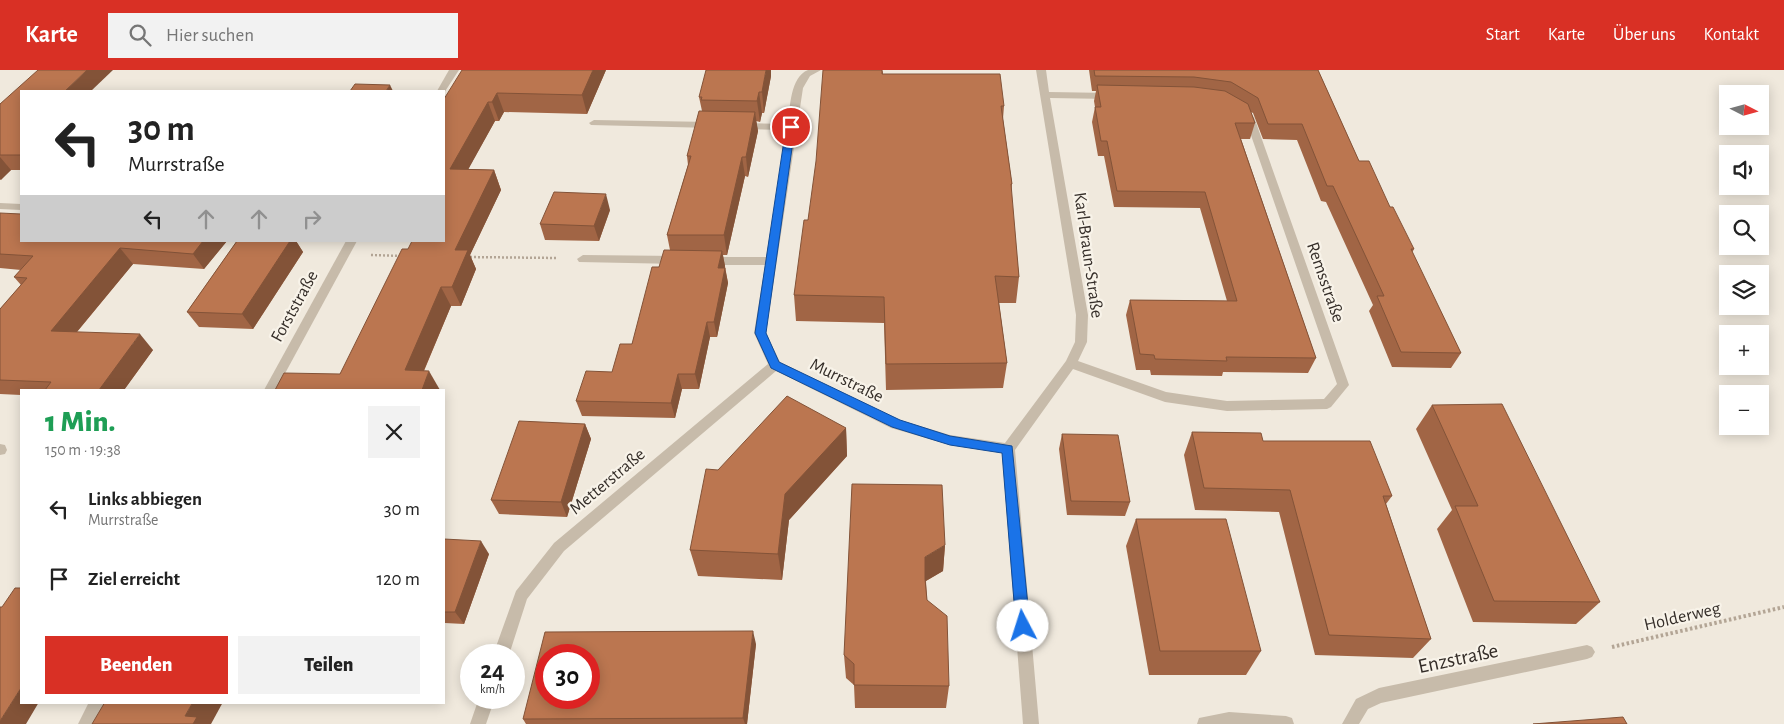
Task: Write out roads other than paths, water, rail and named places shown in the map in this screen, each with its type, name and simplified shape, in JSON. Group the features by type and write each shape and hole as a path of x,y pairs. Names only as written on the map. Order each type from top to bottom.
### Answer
{"street":[{"path":"442,90 454,70"},
{"name":"Karl-Braun-Straße","path":"1008,450 1071,363 1081,342 1082,315 1041,70"},
{"path":"775,365 760,333 791,127 798,88 807,71"},
{"path":"1045,95 1123,96"},
{"name":"Remsstraße","path":"1071,363 1165,397 1227,406 1327,404 1343,385 1249,117 1236,109"},
{"path":"594,122 791,127"},
{"path":"0,206 20,207"},
{"name":"Forststraße","path":"271,389 351,242"},
{"path":"583,259 770,261"},
{"name":"Murrstraße","path":"775,365 896,424 950,440 1008,450"},
{"name":"Metterstraße","path":"505,644 520,596 559,548 775,365"},
{"path":"1008,450 1031,724"},
{"name":"Enzstraße","path":"1350,724 1362,704 1379,696 1587,652"},
{"path":"86,724 97,704"},
{"path":"478,724 483,709"},
{"path":"1205,724 1229,720 1286,724"}]}
